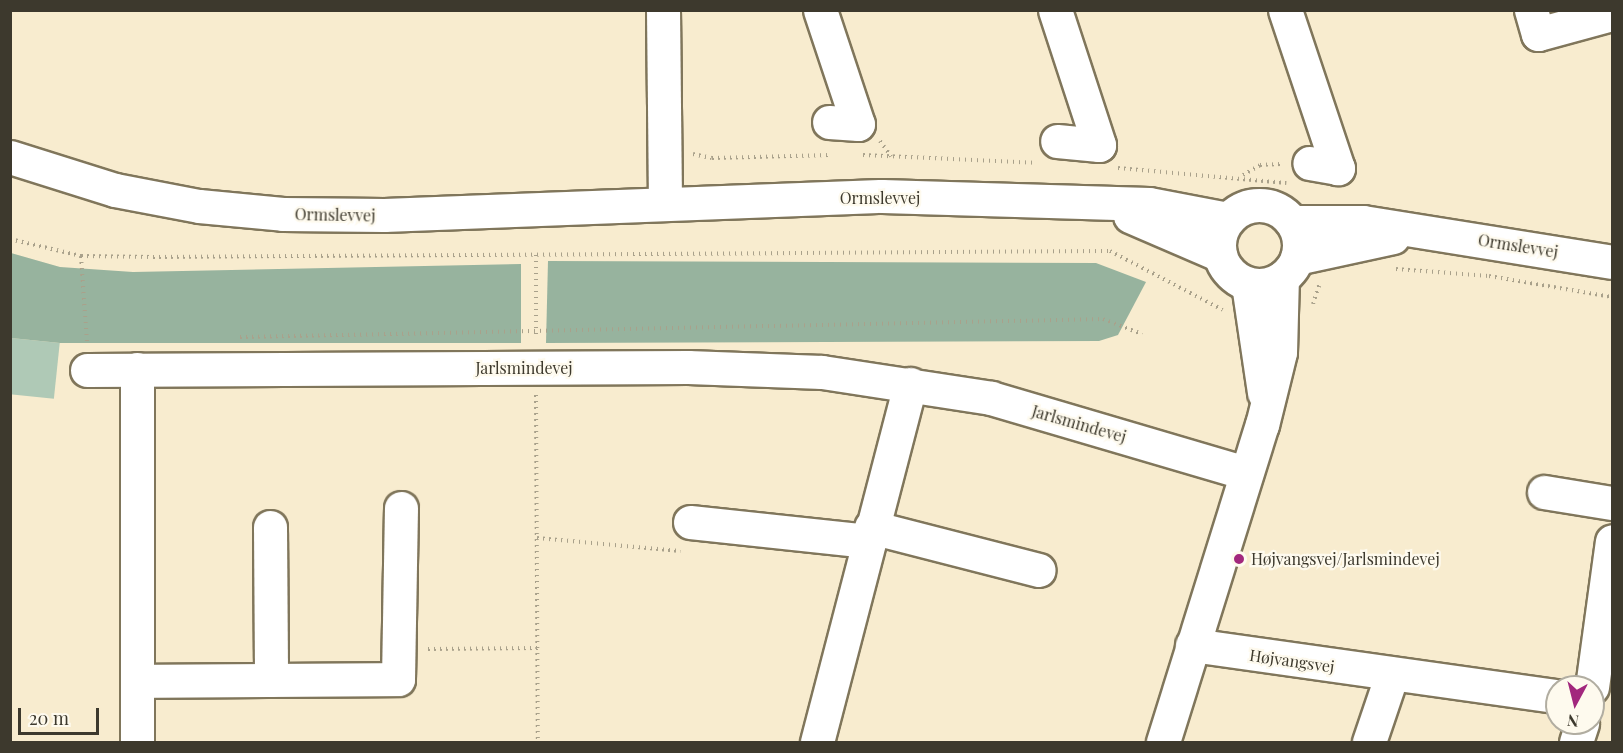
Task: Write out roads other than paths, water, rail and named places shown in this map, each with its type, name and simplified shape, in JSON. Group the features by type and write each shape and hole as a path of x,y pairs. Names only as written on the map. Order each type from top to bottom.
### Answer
{"street":[{"path":"663,10 666,203"},
{"path":"820,10 858,124 829,122"},
{"path":"1055,10 1099,145 1058,141"},
{"path":"1285,10 1338,168 1309,163"},
{"path":"1534,22 1612,15"},
{"name":"Ormslevvej","path":"10,157 115,190 200,206 283,214 384,216 882,196 1149,204 1228,219"},
{"name":"Ormslevvej","path":"1095,204 1151,222 1220,255"},
{"path":"1162,742 1266,404 1266,320 1290,268 1292,222 1261,205 1228,219 1220,255 1226,268 1248,284 1266,320"},
{"name":"Ormslevvej","path":"1292,222 1363,222 1612,262"},
{"name":"Ormslevvej","path":"1290,268 1424,232"},
{"path":"1248,284 1290,268"},
{"name":"Jarlsmindevej","path":"87,354 137,369 811,371 910,384 991,398 1246,473"},
{"path":"137,369 137,742"},
{"path":"817,742 910,384"},
{"path":"1544,492 1612,503"},
{"path":"138,681 271,680 399,664 401,508"},
{"path":"690,522 870,534 1039,570"},
{"path":"270,526 271,680"},
{"path":"1594,675 1612,541"},
{"name":"Højvangsvej","path":"1192,645 1545,694"},
{"path":"1369,742 1392,674"}],"place":[{"name":"Højvangsvej/Jarlsmindevej","path":"1239,559"}]}
